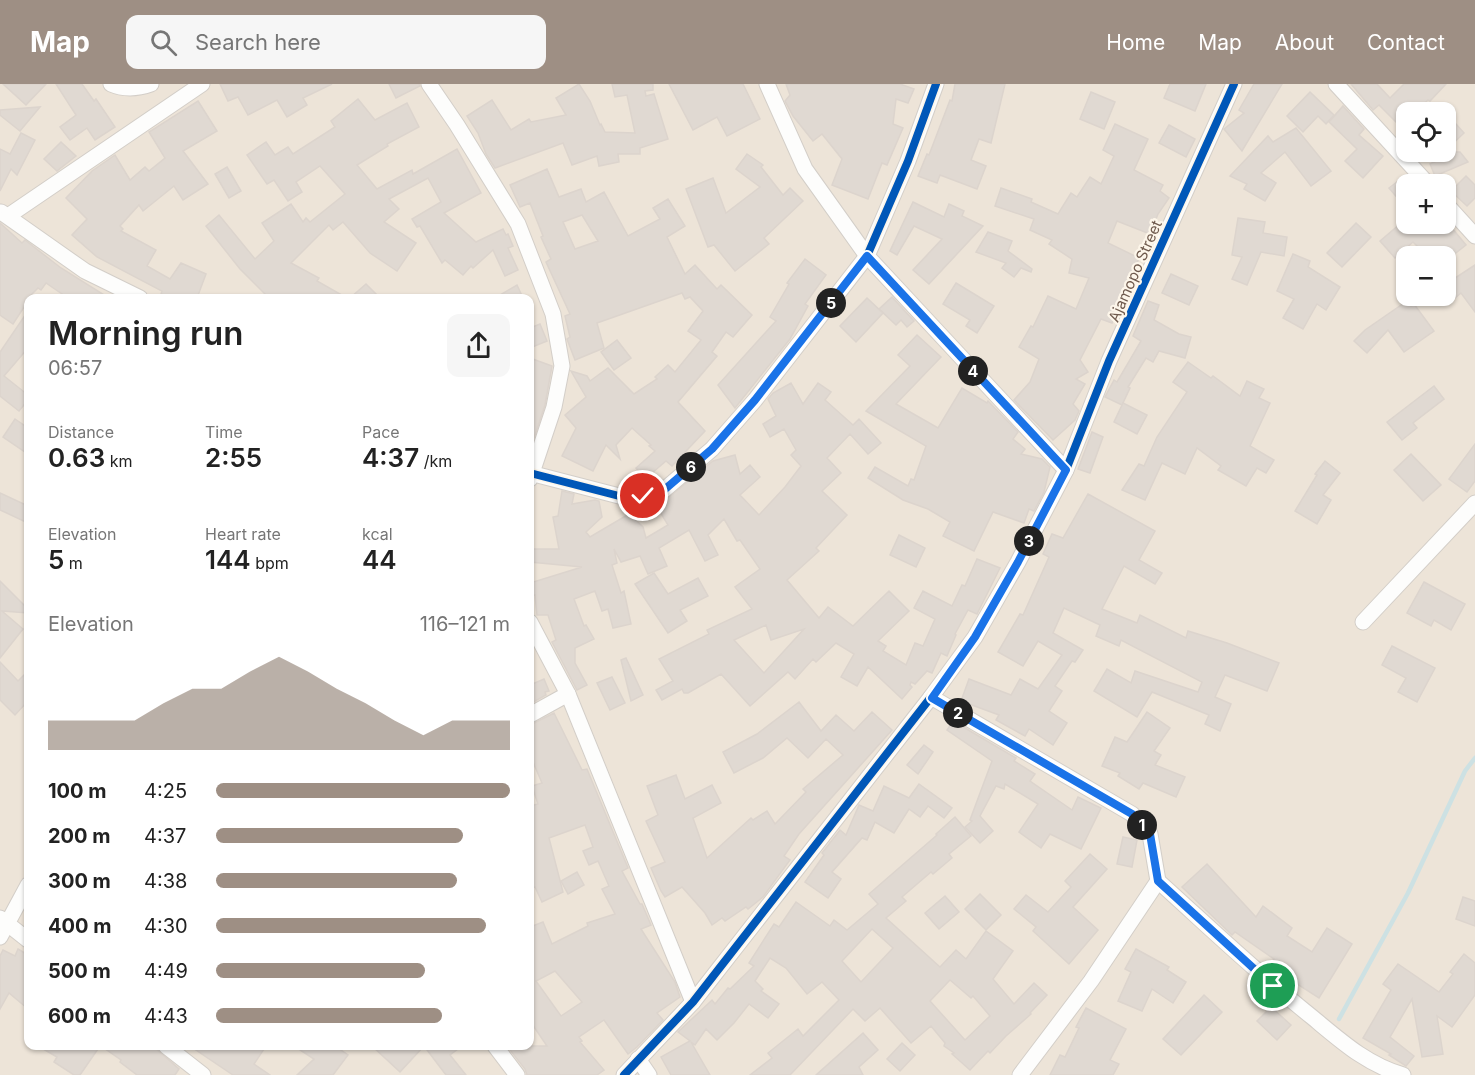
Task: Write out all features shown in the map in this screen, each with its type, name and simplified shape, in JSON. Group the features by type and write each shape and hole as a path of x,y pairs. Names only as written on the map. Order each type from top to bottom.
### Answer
{"street":[{"path":"111,84 119,88 132,89 151,84"},
{"path":"132,294 85,271 4,214 202,84"},
{"path":"429,84 518,224 553,314 562,366 554,407 534,464"},
{"path":"767,84 805,169 867,256 1066,470"},
{"path":"534,477 582,485 622,497 643,496 664,490 712,449 755,400 867,256 908,161 936,84"},
{"name":"Ajamopo Street","path":"624,1075 693,1002 932,698 975,637 1018,562 1066,470 1109,361 1234,84"},
{"path":"1336,84 1419,174"},
{"path":"1456,215 1475,236"},
{"path":"1363,622 1475,503"},
{"path":"534,630 568,694 693,1002"},
{"path":"534,713 568,694"},
{"path":"932,698 1132,814 1150,834 1158,881 1273,986 1361,1057 1403,1075"},
{"path":"1020,1075 1091,981 1158,881"},
{"path":"24,891 2,926 24,938"},
{"path":"171,1050 204,1075"},
{"path":"498,1050 517,1075"},
{"path":"638,1059 649,1075"}],"shaded area":[{"path":"0,84 1475,84 1475,1075 0,1075"}],"building":[{"path":"3,84 46,84 26,105"},
{"path":"56,84 82,84 94,101 96,99 115,127 95,140 87,128 70,140 60,127 76,115"},
{"path":"220,84 332,84 303,98 307,105 287,117 277,100 248,115 238,97 228,101"},
{"path":"389,84 419,84 420,86 396,98"},
{"path":"579,84 605,132 635,133 627,95 615,97 612,84 653,84 653,90 645,91 646,96 654,94 668,139 640,148 640,154 618,154 619,162 599,166 597,156 572,165 563,143 495,168 467,116 492,100 511,130 529,119 531,122 566,115 556,98"},
{"path":"669,84 743,84 760,119 727,136 717,117 693,130"},
{"path":"786,84 900,84 914,89 908,103 896,99 893,124 903,128 887,165 882,163 868,199 832,185 842,159 822,134 813,141 793,116 785,101 790,95"},
{"path":"955,84 1005,84 991,143 979,139 971,160 986,166 977,189 940,175 937,183 918,176 927,154 929,155 950,100 952,101"},
{"path":"1170,84 1206,84 1195,111 1164,98"},
{"path":"1254,84 1282,84 1242,151 1224,129 1244,113 1239,110"},
{"path":"1351,84 1377,84 1390,98 1404,84 1446,84 1430,101 1396,102 1396,122 1379,105 1373,110"},
{"path":"1091,92 1115,102 1104,129 1080,119"},
{"path":"1310,92 1334,115 1326,124 1318,116 1303,132 1287,116"},
{"path":"358,99 375,120 407,103 419,127 387,144 388,146 357,165 377,189 412,170 413,174 457,149 481,193 444,213 476,242 503,229 513,246 508,248 518,270 505,276 493,250 463,275 445,260 442,263 420,226 417,227 412,219 441,202 428,178 389,199 399,209 384,222 416,243 397,271 370,253 343,222 333,230 329,225 291,263 319,278 317,281 340,294 265,294 240,269 206,226 219,215 255,259 274,241 262,223 291,204 303,222 306,218 310,222 345,194 320,166 296,182 302,192 288,201 274,180 267,184 247,155 266,142 275,155 288,147 293,154 335,127 331,121"},
{"path":"198,101 217,131 183,151 208,184 183,200 174,186 143,211 139,205 120,226 123,229 121,231 156,250 147,266 170,279 181,263 206,274 198,294 161,294 162,291 97,257 72,235 87,219 66,198 92,171 115,155 130,180 145,167 149,171 165,158 149,132"},
{"path":"1343,106 1364,129 1359,135 1383,156 1363,178 1345,161 1357,149 1329,122"},
{"path":"40,107 20,131 0,115 0,110"},
{"path":"1115,124 1148,139 1134,170 1163,185 1160,191 1169,198 1158,214 1150,234 1117,221 1108,243 1139,258 1112,323 1101,319 1080,360 1088,372 1076,379 1085,384 1073,404 1079,411 1075,420 1053,440 1014,400 1030,382 1039,359 1019,347 1031,326 1033,327 1048,296 1076,309 1089,278 1069,273 1072,259 1049,244 1052,240 1030,230 1034,219 995,206 1001,188 1032,199 1031,202 1058,214 1071,193 1077,197 1090,177 1101,184 1114,156 1103,150"},
{"path":"1456,124 1464,133 1456,141"},
{"path":"1169,125 1195,139 1186,157 1159,143"},
{"path":"1296,128 1331,171 1311,186 1285,152 1261,173 1276,183 1265,201 1244,189 1247,184 1230,176 1268,136 1273,142"},
{"path":"21,133 35,140 17,175 11,169 0,191 0,149 10,154"},
{"path":"61,142 76,156 57,171 44,159"},
{"path":"1456,152 1460,152 1468,162 1440,174 1434,174 1430,164 1456,162"},
{"path":"747,154 763,165 761,167 783,195 790,188 803,201 764,238 769,244 735,271 714,245 708,247 686,189 713,178 726,213 760,187 736,169"},
{"path":"227,167 241,191 229,198 215,174"},
{"path":"547,169 559,197 581,189 586,202 604,192 628,236 660,219 653,208 668,199 685,226 667,237 685,274 695,265 717,289 721,285 752,315 733,337 726,332 712,352 717,356 678,402 705,431 672,466 666,461 645,479 636,468 655,451 632,428 616,445 620,459 606,445 593,471 562,456 576,428 565,415 586,397 571,371 587,376 590,381 608,368 634,394 657,379 655,377 668,365 675,372 701,340 688,331 703,311 690,297 685,299 682,293 597,323 604,348 575,360 567,339 570,337 565,316 570,314 546,262 551,259 541,237 543,236 530,203 520,207 510,185","holes":["582,215 598,241 575,249 563,222"]},
{"path":"1466,176 1475,185 1475,198 1467,206 1456,196 1456,186"},
{"path":"1396,183 1396,196 1389,188"},
{"path":"913,202 944,217 949,204 964,211 962,216 983,226 929,284 913,270 942,239 914,226 897,255 890,251"},
{"path":"1238,218 1265,222 1263,233 1287,237 1284,256 1261,252 1247,285 1232,279 1242,257 1232,255"},
{"path":"0,223 22,243 25,240 61,268 103,294 62,294 46,283 41,290 38,288 32,294 24,294 24,307 13,324 0,315"},
{"path":"1356,223 1371,237 1342,267 1327,253"},
{"path":"1396,227 1396,234 1456,233 1466,245 1456,253 1456,246 1417,246 1413,242 1408,246 1396,246 1395,258 1380,241"},
{"path":"988,232 1012,241 1008,251 1032,269 1031,272 1021,268 1014,277 1002,268 1006,263 976,252"},
{"path":"1293,254 1310,261 1308,267 1340,287 1326,310 1317,304 1303,329 1283,318 1294,299 1277,291"},
{"path":"805,259 826,275 805,304 808,306 790,339 735,408 718,385 776,321 770,317 789,284 787,283"},
{"path":"1475,265 1475,312 1461,293 1456,297 1456,277"},
{"path":"1171,274 1198,286 1189,305 1162,293"},
{"path":"956,283 994,306 977,333 966,326 970,320 943,304"},
{"path":"366,284 376,294 355,294"},
{"path":"517,285 521,294 502,294"},
{"path":"892,297 914,321 907,327 901,320 896,325 879,309"},
{"path":"867,298 883,313 856,342 840,326"},
{"path":"1148,301 1159,305 1154,320 1179,334 1191,337 1185,358 1159,351 1153,362 1146,358 1128,387 1130,388 1122,405 1105,397 1114,380 1117,382 1141,341 1133,336"},
{"path":"1400,306 1415,306 1434,331 1404,352 1388,330 1367,353 1354,341 1365,330"},
{"path":"24,317 24,353 4,376 24,392 24,405 19,411 0,396 0,352"},
{"path":"540,324 547,341 534,346 534,326"},
{"path":"917,335 941,357 896,404 938,428 962,388 987,403 988,401 1018,432 1013,439 1025,449 1021,454 1042,459 1050,467 1044,492 1034,511 1029,509 1024,523 993,512 974,551 943,536 950,522 928,509 903,500 868,478 875,467 908,486 911,479 914,480 926,446 866,411 910,366 898,355"},
{"path":"617,340 631,358 614,370 601,352"},
{"path":"534,359 552,366 545,405 534,438"},
{"path":"1188,362 1211,378 1213,376 1240,396 1247,381 1264,389 1259,398 1270,403 1250,446 1274,460 1266,473 1257,468 1246,486 1218,470 1221,466 1197,448 1185,474 1162,463 1145,500 1122,490 1139,464 1144,466 1157,437 1187,392 1173,382"},
{"path":"791,383 803,404 818,383 831,392 825,400 853,425 859,419 881,443 868,454 850,434 827,458 841,473 822,491 847,515 816,548 819,551 787,580 819,618 828,607 853,626 889,591 909,611 878,641 886,646 883,651 906,665 915,643 923,646 935,619 914,608 923,591 952,606 962,585 965,586 977,559 1000,568 977,614 968,610 955,634 947,656 941,653 932,673 927,671 915,684 911,682 912,687 902,699 868,667 857,686 841,677 854,654 836,643 816,662 813,659 795,679 788,672 750,706 721,674 688,693 684,693 682,689 662,700 656,690 673,681 659,659 709,634 707,630 752,609 735,587 760,569 740,540 737,541 724,519 708,535 718,555 705,561 689,530 659,548 667,566 648,574 640,556 621,562 614,549 617,563 612,565 621,593 624,591 631,624 613,628 608,609 602,611 595,591 574,599 584,626 586,625 594,639 575,648 575,663 587,685 577,690 552,642 556,640 548,615 537,615 534,595 534,582 582,567 534,562 534,549 559,549 553,517 558,516 562,491 574,494 572,504 599,501 602,517 586,532 590,537 629,514 643,527 646,538 668,525 657,507 713,461 735,455 740,474 750,465 760,477 740,495 759,515 801,466 791,455 796,450 784,429 770,437 763,424 776,416 768,399 773,393","holes":["766,625 771,640 804,629 764,673 734,640"]},
{"path":"1434,386 1444,399 1413,423 1417,428 1402,440 1387,422"},
{"path":"1123,403 1147,415 1137,434 1114,422"},
{"path":"15,419 24,425 24,451 3,437"},
{"path":"1092,432 1103,437 1090,473 1078,469"},
{"path":"1475,444 1475,481 1467,492 1449,479"},
{"path":"1411,454 1441,485 1423,501 1394,470"},
{"path":"1325,461 1340,473 1323,495 1331,500 1317,524 1295,511 1317,475 1315,474"},
{"path":"0,493 24,504 24,521 0,510"},
{"path":"1088,494 1155,531 1139,560 1162,573 1155,584 1124,566 1102,609 1137,623 1140,615 1186,638 1188,631 1279,663 1267,691 1225,675 1215,697 1231,704 1220,731 1205,724 1209,715 1152,692 1137,717 1094,691 1107,669 1131,683 1135,671 1198,692 1202,682 1121,640 1119,646 1096,636 1100,625 1064,608 1053,633 1083,650 1075,662 1072,661 1055,686 1062,691 1049,711 1067,723 1053,745 1029,729 1025,736 996,720 999,715 961,701 969,679 1011,695 1020,679 1038,689 1062,655 1038,641 1023,666 998,652 1020,614 1023,615 1049,557 1043,554 1052,534 1063,538"},
{"path":"899,535 925,548 916,567 890,555"},
{"path":"654,573 668,594 698,578 708,596 680,610 687,621 668,633 635,584"},
{"path":"0,581 24,605 24,613 2,611 23,629 0,658"},
{"path":"1424,582 1465,604 1451,630 1434,620 1431,626 1407,613"},
{"path":"1392,646 1435,668 1417,702 1398,692 1406,678 1382,665"},
{"path":"626,658 643,695 631,701 621,660"},
{"path":"0,662 18,681 24,675 24,705 15,715 0,700"},
{"path":"612,677 625,703 610,710 597,683"},
{"path":"544,679 549,691 534,702 534,683"},
{"path":"799,702 821,731 836,715 854,731 872,712 892,730 799,834 784,856 790,860 763,897 748,909 746,907 725,921 722,918 712,925 705,913 682,887 665,897 661,891 651,868 665,862 646,821 658,815 647,786 676,775 685,799 712,785 721,803 693,818 707,858 751,818 753,820 767,811 775,824 806,792 803,789 843,755 826,739 808,758 787,738 763,758 734,773 723,752 757,734"},
{"path":"1147,712 1170,728 1154,751 1161,755 1155,765 1185,777 1176,797 1143,783 1139,789 1118,776 1120,773 1102,766 1115,737 1127,742"},
{"path":"554,713 582,770 587,769 628,868 622,871 642,904 651,925 641,929 675,982 680,997 657,1013 663,1020 628,1054 604,1020 579,1037 582,1041 580,1042 604,1070 597,1075 527,1075 510,1050 534,1050 534,1046 547,1046 534,1027 534,925 543,922 552,944 588,926 587,923 615,914 602,889 609,886 598,861 589,865 583,851 593,847 585,825 549,838 563,892 542,902 534,887 534,805 538,804 534,785 542,783 534,764 534,723","holes":["555,971 582,1002 561,1016 536,981"]},
{"path":"953,721 1016,758 1014,761 1035,774 1030,781 1072,810 1078,797 1101,808 1081,849 1050,834 1041,848 1019,832 1038,804 1005,784 1004,789 996,786 980,816 993,831 980,843 965,827 972,821 970,820 992,761 947,730"},
{"path":"924,745 933,752 918,774 907,765"},
{"path":"919,784 952,808 944,818 928,806 920,817 909,809 894,833 875,822 867,840 862,838 832,872 841,879 828,898 805,882 824,855 822,853 840,830 846,835 859,805 873,811 884,786 909,798"},
{"path":"955,817 971,836 949,854 952,858 933,874 931,872 902,897 906,901 886,918 940,967 956,950 966,959 986,931 1013,951 993,979 1014,1004 1034,983 1047,995 1031,1014 990,1053 988,1051 970,1070 944,1046 945,1043 931,1026 911,1043 880,1008 865,1021 853,1009 790,1075 750,1075 772,1058 768,1053 798,1029 803,1036 839,1000 822,982 807,994 786,968 770,958 755,981 763,989 761,991 779,1004 768,1018 749,1004 717,1040 706,1029 695,1045 691,1042 710,1075 671,1075 661,1057 690,1041 678,1032 712,1000 715,1004 728,988 730,989 754,966 749,963 774,924 779,927 796,902 830,926 834,920 847,930 878,904 869,894","holes":["872,929 893,948 861,982 842,961","950,980 971,998 973,996 990,1016 965,1040 930,1001"]},
{"path":"1123,837 1137,840 1132,867 1117,864"},
{"path":"1090,854 1107,869 1073,907 1098,930 1069,964 1033,931 1036,927 1014,909 1026,895 1048,912 1071,887 1065,881"},
{"path":"1207,864 1256,917 1263,906 1292,928 1287,936 1312,952 1327,928 1352,944 1319,998 1269,966 1274,959 1235,932 1232,935 1182,887"},
{"path":"577,872 584,885 568,894 561,881"},
{"path":"980,894 1001,915 986,930 965,909"},
{"path":"945,896 959,912 939,929 925,913"},
{"path":"1463,897 1475,901 1475,926 1456,919"},
{"path":"18,949 24,953 24,1006 9,993 0,1009 0,956 3,950 15,956"},
{"path":"1136,949 1169,967 1167,970 1186,982 1173,1003 1152,989 1142,1011 1118,1001 1131,972 1125,969"},
{"path":"1464,954 1475,963 1475,995 1452,1027 1437,1016 1443,1054 1422,1057 1412,999 1390,1037 1414,1056 1406,1066 1389,1055 1391,1054 1363,1038 1391,990 1383,984 1398,964 1439,992 1453,974 1450,972"},
{"path":"1204,995 1222,1012 1181,1055 1163,1039"},
{"path":"1271,1007 1291,1025 1277,1040 1257,1021"},
{"path":"1086,1008 1126,1029 1110,1060 1119,1064 1113,1075 1050,1075 1060,1055 1065,1057"},
{"path":"863,1033 878,1050 859,1067 863,1075 816,1075"},
{"path":"902,1043 915,1055 900,1071 887,1059"},
{"path":"45,1050 97,1050 80,1075 74,1075 54,1062 57,1057"},
{"path":"107,1050 158,1050 179,1069 175,1075 137,1075 120,1062 121,1060"},
{"path":"196,1050 263,1050 254,1064 270,1075 233,1075"},
{"path":"300,1050 341,1050 348,1055 333,1075 297,1075 314,1059"},
{"path":"376,1050 420,1050 400,1072"},
{"path":"427,1050 457,1050 450,1055 466,1075 446,1075"}],"waterway":[{"path":"1339,1019 1408,893 1465,771 1475,758"}],"cycle path":[{"path":"534,474 623,497 643,496 664,490 712,449 755,400 867,256 908,161 936,84"},
{"path":"624,1075 693,1002 931,697 975,637 1018,562 1066,470 1109,361 1234,84"}],"route":[{"path":"643,496 664,490 712,449 755,400 867,256 1066,470 1018,562 975,637 932,698 1132,814 1150,834 1158,881 1273,986"}]}
